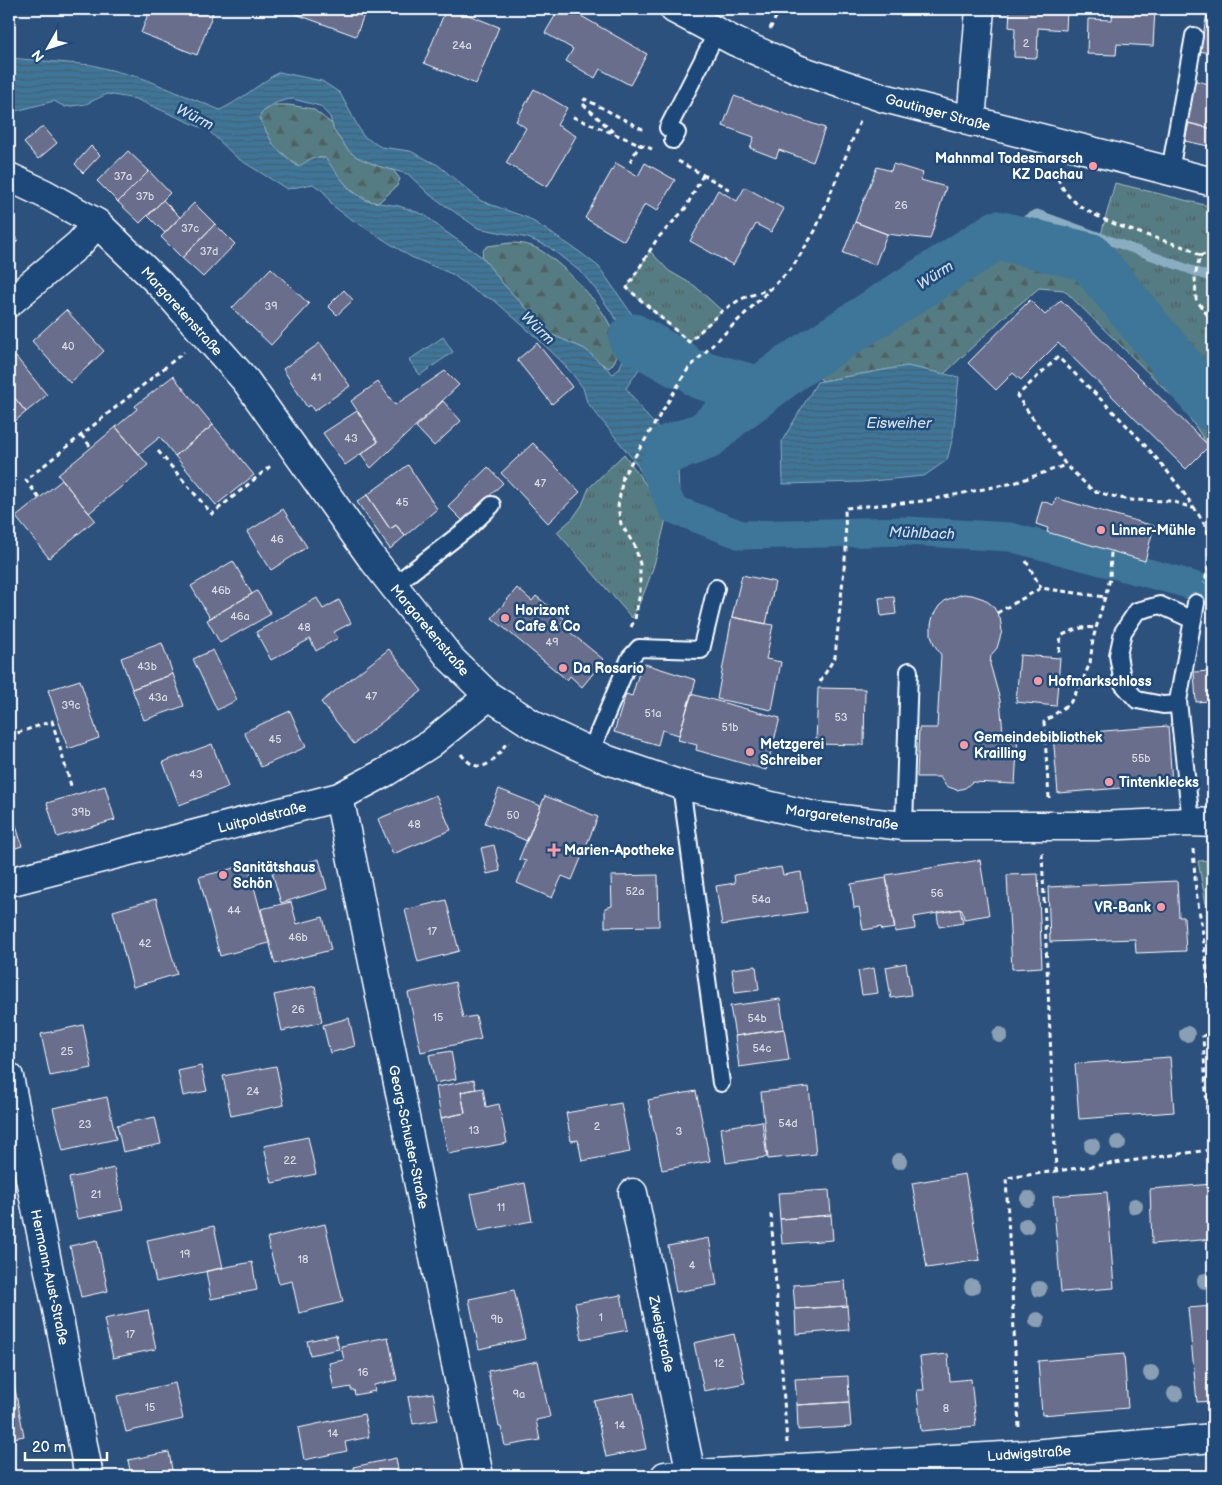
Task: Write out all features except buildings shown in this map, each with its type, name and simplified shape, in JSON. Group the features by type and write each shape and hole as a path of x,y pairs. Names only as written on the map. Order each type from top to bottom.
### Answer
{"street":[{"name":"Gautinger Straße","path":"674,9 734,41 800,70 870,93 971,122 1020,132 1213,182"},
{"path":"971,122 980,9"},
{"name":"Margaretenstraße","path":"9,177 45,194 97,223 160,284 246,381 393,586 451,659 489,696 535,726 590,753 681,785 814,816 904,826 1202,823"},
{"path":"9,303 79,244 97,223"},
{"name":"Luitpoldstraße","path":"21,878 339,797 386,772 430,744 489,696"},
{"name":"Georg-Schuster-Straße","path":"339,797 479,1476"},
{"path":"9,899 21,878"},
{"name":"Hermann-Aust-Straße","path":"9,1078 60,1324 89,1476"},
{"name":"Zweigstraße","path":"633,1193 692,1474"},
{"name":"Ludwigstraße","path":"665,1476 789,1468 1022,1466 1213,1438"}],"lane":[{"path":"674,140 677,133 668,128 717,32"},
{"path":"1170,171 1194,36"},
{"path":"393,586 468,528 492,505"},
{"path":"590,753 630,658 639,648 701,650 716,588"},
{"path":"1196,603 1178,704 1202,823"},
{"path":"1178,704 1163,705 1137,700 1123,684 1118,656 1123,632 1137,611 1160,605 1193,620"},
{"path":"904,826 909,671"},
{"path":"681,785 721,1083"}],"path":[{"path":"635,619 640,593 640,564 635,546 621,524 618,507 623,476 688,369 792,268 814,231 858,129 870,93"},
{"path":"615,134 582,103 585,99 664,141 667,136 674,140"},
{"path":"630,162 640,144"},
{"path":"1053,167 1066,193 1072,200 1102,219 1182,246 1200,256"},
{"path":"703,175 685,208 657,239 627,288 689,342 722,311 741,299 772,288"},
{"path":"1200,256 1213,251"},
{"path":"1200,256 1195,276 1196,299 1213,323"},
{"path":"39,498 26,480 205,335"},
{"path":"1196,510 1171,501 1128,500 1093,491 1066,465 1017,396 1058,357 1138,436 1168,471 1196,510 1210,536 1208,574"},
{"path":"81,435 91,447"},
{"path":"158,450 212,514 293,447"},
{"path":"820,682 835,657 846,549 845,508 924,501 1014,483 1066,465"},
{"path":"1056,1170 1044,722 1070,703 1090,663 1096,628 1110,578 1111,551"},
{"path":"1026,561 1041,588"},
{"path":"997,613 1041,588 1105,597"},
{"path":"1059,652 1061,636 1073,630 1089,627 1096,628"},
{"path":"9,736 52,721 72,789"},
{"path":"430,744 440,760 458,750 475,765 488,766 497,759 508,742 518,748 535,726"},
{"path":"1022,1466 1006,1178 1209,1150 1203,1036 1213,1032 1203,934 1196,891 1202,823"},
{"path":"771,1214 789,1468"}],"green space":[{"path":"274,105 289,105 313,109 332,124 334,131 349,151 357,157 393,170 400,179 397,186 378,203 369,201 354,192 341,180 325,158 312,158 299,167 274,146 259,118 262,112"},
{"path":"1115,183 1213,207 1213,398 1096,253"},
{"path":"510,243 528,245 543,252 568,273 597,305 609,323 616,340 617,356 609,368 599,362 585,349 552,335 503,284 482,257 483,250 488,246"},
{"path":"650,251 669,271 695,286 722,311 689,342 627,288"},
{"path":"1037,251 1075,259 1105,283 1213,415 1213,453 1181,405 1064,290 1039,288 1003,318 944,374 907,366 822,381 813,369 817,354 846,337 858,335 889,318 932,286 968,273 1007,252"},
{"path":"624,454 667,514 653,567 644,593 632,618 557,532 573,518 582,505 589,488"},
{"path":"1213,860 1213,942 1198,861"}],"water":[{"path":"9,58 92,65 142,78 220,110 279,72 322,81 340,93 363,136 381,147 410,151 438,165 481,201 528,218 599,267 638,323 659,346 656,354 648,356 626,388 647,416 663,433 690,420 709,401 723,411 734,427 702,455 678,471 679,494 665,504 652,493 636,463 587,402 583,388 574,376 538,339 495,301 476,292 452,274 411,257 348,217 333,206 324,192 313,184 287,189 237,158 209,131 136,99 107,94 86,104 65,107 54,101 16,111 9,109","holes":["293,99 320,106 330,117 334,131 349,151 357,157 378,166 408,174 430,195 478,228 528,238 549,247 582,273 616,319 624,341 623,360 619,369 613,374 585,349 552,335 503,284 482,257 425,215 399,206 367,201 350,190 325,158 312,158 298,167 274,146 259,118 269,107 279,102"]},
{"path":"443,337 453,352 420,375 409,360"},
{"name":"Eisweiher","path":"907,366 959,377 953,437 947,460 924,476 861,482 783,484 782,441 817,382"}],"waterway":[{"name":"Würm","path":"997,235 1037,214 1213,278"},
{"name":"Würm","path":"669,449 705,436 732,412 792,367 997,235 1089,257 1213,408"},
{"path":"633,338 679,364"},
{"path":"701,375 760,391"},
{"name":"Mühlbach","path":"654,467 673,509 741,535 907,531 1010,537 1213,592"}],"place":[{"name":"Mahnmal Todesmarsch KZ Dachau","path":"1093,166"},
{"name":"Linner-Mühle","path":"1101,530"},
{"name":"Horizont Cafe & Co","path":"505,618"},
{"name":"Da Rosario","path":"563,668"},
{"name":"Hofmarkschloss","path":"1038,681"},
{"name":"Gemeindebibliothek Krailling","path":"964,745"},
{"name":"Metzgerei Schreiber","path":"750,752"},
{"name":"Tintenklecks","path":"1109,782"},
{"name":"Marien-Apotheke","path":"554,850"},
{"name":"Sanitätshaus Schön","path":"223,875"},
{"name":"VR-Bank","path":"1161,907"}]}
